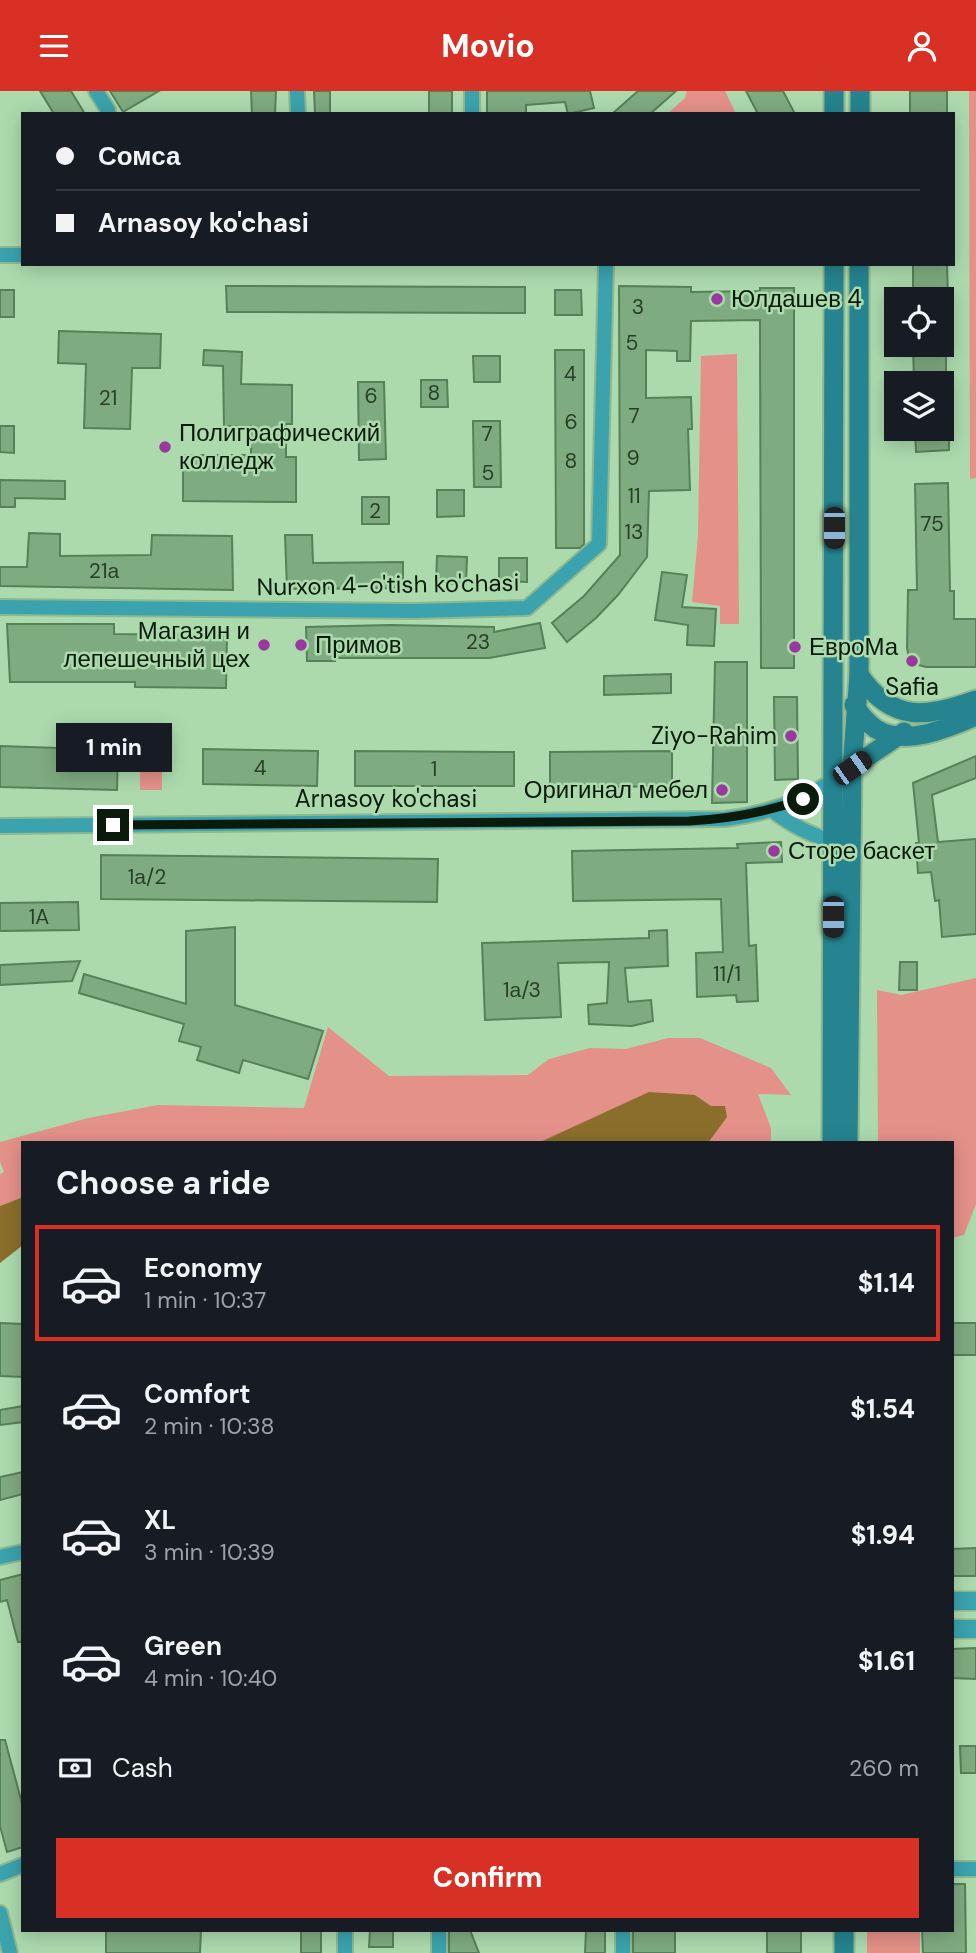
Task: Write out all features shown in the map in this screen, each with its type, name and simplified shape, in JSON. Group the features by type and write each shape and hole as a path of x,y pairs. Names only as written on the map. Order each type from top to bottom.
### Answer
{"main road":[{"path":"834,91 834,112"},
{"path":"860,91 860,112"},
{"path":"834,266 833,841 841,1070"},
{"path":"840,1141 852,768 859,675 859,266"},
{"path":"835,674 858,710 875,728 898,736"},
{"name":"Arnasoy ko'chasi","path":"859,675 875,694 890,705 909,712 931,714"},
{"name":"Arnasoy ko'chasi","path":"834,780 931,714 976,700"},
{"name":"Arnasoy ko'chasi","path":"898,736 935,731 976,716"},
{"path":"831,1932 831,1953"},
{"path":"844,1932 844,1953"}],"street":[{"path":"96,91 108,112"},
{"path":"297,91 298,112"},
{"path":"472,91 472,112"},
{"path":"0,255 21,255"},
{"name":"Nurxon 4-o'tish ko'chasi","path":"0,607 414,611 527,608 599,544 606,266"},
{"name":"Arnasoy ko'chasi","path":"0,825 689,821 742,817 772,810 803,799 834,780"},
{"path":"772,810 790,825 833,841"},
{"path":"0,1557 21,1552"},
{"path":"954,1601 976,1601"},
{"path":"954,1629 976,1629"},
{"path":"0,1874 21,1866"},
{"path":"954,1869 976,1869"},
{"path":"0,1913 10,1953"},
{"path":"345,1932 345,1953"},
{"path":"439,1932 439,1953"},
{"path":"623,1932 623,1953"}],"shaded area":[{"path":"687,91 725,91 735,112 669,112 685,98"},
{"path":"969,91 976,91 976,478 970,479"},
{"path":"737,354 739,624 720,624 720,606 692,602 698,536 701,356"},
{"path":"140,750 162,750 162,790 140,790"},
{"path":"976,978 976,1204 964,1235 954,1238 954,1141 878,1141 877,990 901,995"},
{"path":"328,1027 389,1076 528,1075 549,1059 590,1048 626,1049 668,1038 700,1038 771,1068 791,1095 758,1094 771,1128 771,1141 709,1141 711,1106 695,1095 575,1127 543,1141 21,1141 21,1198 0,1206 0,1174 4,1172 0,1162 0,1142 88,1118 158,1105 304,1108"},
{"path":"649,1092 695,1095 711,1106 725,1106 727,1117 709,1141 542,1141"},
{"path":"21,1198 21,1247 0,1263 0,1206"},
{"path":"867,1932 920,1932 920,1953 867,1953"}],"building":[{"path":"40,91 71,91 84,112 53,112"},
{"path":"110,91 159,91 123,112"},
{"path":"251,91 276,91 275,112 252,112"},
{"path":"314,91 330,91 330,112 315,112"},
{"path":"429,91 452,91 452,112 429,112"},
{"path":"487,91 590,91 594,108 568,112 565,102 526,105 526,112 487,112"},
{"path":"638,91 676,91 652,112 614,112"},
{"path":"746,91 783,91 794,112 757,112"},
{"path":"910,91 947,91 947,112 910,112"},
{"path":"913,266 947,266 948,287 913,287"},
{"path":"226,286 525,287 525,313 227,312"},
{"path":"619,286 691,287 691,292 794,288 794,668 761,668 760,320 691,321 690,361 677,361 677,351 646,350 646,398 691,397 692,429 688,429 690,490 649,491 647,557 618,595 567,642 552,623 584,596 620,555"},
{"path":"0,290 14,290 14,317 0,317"},
{"path":"555,290 581,290 582,315 555,315"},
{"path":"59,331 161,334 160,368 132,368 130,429 84,428 86,364 58,363"},
{"path":"204,350 242,352 241,384 292,385 292,424 286,424 286,457 296,457 296,502 183,501 183,455 251,455 251,426 224,426 223,366 203,365"},
{"path":"555,350 584,350 584,544 580,548 556,548"},
{"path":"473,356 500,356 500,382 474,382"},
{"path":"913,357 946,357 946,371 914,371"},
{"path":"421,380 447,380 448,407 421,407"},
{"path":"358,382 384,382 386,459 359,460"},
{"path":"473,421 500,421 501,487 474,487"},
{"path":"0,426 14,426 14,453 0,452"},
{"path":"916,441 949,441 949,450 916,452"},
{"path":"0,480 65,481 65,499 15,498 15,507 0,507"},
{"path":"948,483 950,591 954,591 954,619 976,619 976,667 926,667 915,664 909,658 907,648 908,590 917,590 915,484"},
{"path":"437,490 464,490 464,516 437,517"},
{"path":"362,497 389,497 389,524 362,524"},
{"path":"29,533 60,534 60,556 151,555 152,535 232,536 233,590 0,586 0,567 27,567"},
{"path":"285,535 312,535 313,563 403,562 403,588 287,589"},
{"path":"437,556 467,557 466,584 436,583"},
{"path":"499,558 527,558 527,582 499,581"},
{"path":"662,572 687,575 682,607 716,609 714,646 687,645 688,625 655,620"},
{"path":"540,623 545,648 489,658 335,658 335,661 307,661 306,627 494,627 494,632"},
{"path":"7,624 114,624 114,634 227,635 226,688 135,687 135,682 10,682"},
{"path":"715,662 747,662 747,802 712,803"},
{"path":"671,674 671,693 604,695 604,676"},
{"path":"774,697 797,697 798,779 775,780"},
{"path":"0,746 118,750 117,790 0,787"},
{"path":"203,749 318,751 317,786 203,784"},
{"path":"355,751 514,752 514,786 355,786"},
{"path":"672,751 672,786 550,788 550,752"},
{"path":"976,756 976,778 932,795 938,842 976,839 976,934 942,937 939,900 935,901 931,872 918,873 916,843 919,843 913,783"},
{"path":"781,842 782,862 746,863 749,946 756,945 758,1001 737,1002 736,995 697,997 696,953 723,952 721,899 573,901 572,851 738,848 737,844"},
{"path":"101,855 438,859 437,902 101,899"},
{"path":"78,902 79,930 0,931 0,903"},
{"path":"235,927 235,1005 323,1031 308,1079 243,1060 239,1073 197,1060 201,1047 179,1041 184,1024 79,993 84,974 186,1004 186,931"},
{"path":"667,930 668,966 625,968 628,1002 651,1000 653,1021 632,1026 589,1024 588,1005 607,1003 609,962 558,963 561,1017 485,1020 482,943 649,938 649,931"},
{"path":"80,961 72,981 0,985 0,965"},
{"path":"900,962 917,962 917,990 899,990"},
{"path":"0,1323 21,1324 21,1377 0,1376"},
{"path":"954,1323 976,1323 976,1355 954,1355"},
{"path":"21,1406 21,1422 0,1425 0,1410"},
{"path":"21,1472 21,1495 0,1500 0,1477"},
{"path":"976,1548 976,1576 954,1576 954,1549"},
{"path":"21,1575 21,1642 18,1642 7,1600 0,1602 0,1580"},
{"path":"976,1648 976,1679 954,1678 954,1649"},
{"path":"0,1740 5,1740 21,1800 21,1848 7,1852 0,1826"},
{"path":"960,1746 976,1746 976,1773 961,1773"},
{"path":"954,1884 965,1884 966,1953 923,1953 922,1932 954,1932"},
{"path":"106,1932 201,1932 200,1953 106,1953"},
{"path":"301,1932 321,1932 321,1953 301,1953"},
{"path":"370,1932 393,1932 393,1947 369,1947"},
{"path":"449,1932 471,1932 479,1953 449,1953"},
{"path":"586,1932 605,1932 605,1953 585,1953"},
{"path":"633,1932 675,1932 675,1953 633,1953"},
{"path":"767,1932 801,1932 801,1953 767,1953"}],"place":[{"name":"Юлдашев 4","path":"717,299"},
{"name":"Полиграфический колледж","path":"165,447"},
{"name":"Магазин и лепешечный цех","path":"264,645"},
{"name":"Примов","path":"301,645"},
{"name":"ЕвроМа","path":"795,647"},
{"name":"Safia","path":"912,661"},
{"name":"Ziyo-Rahim","path":"791,736"},
{"name":"Оригинал мебел","path":"722,790"},
{"name":"Сторе баскет","path":"774,851"}],"route":[{"path":"113,825 689,821 742,817 803,799"}]}
